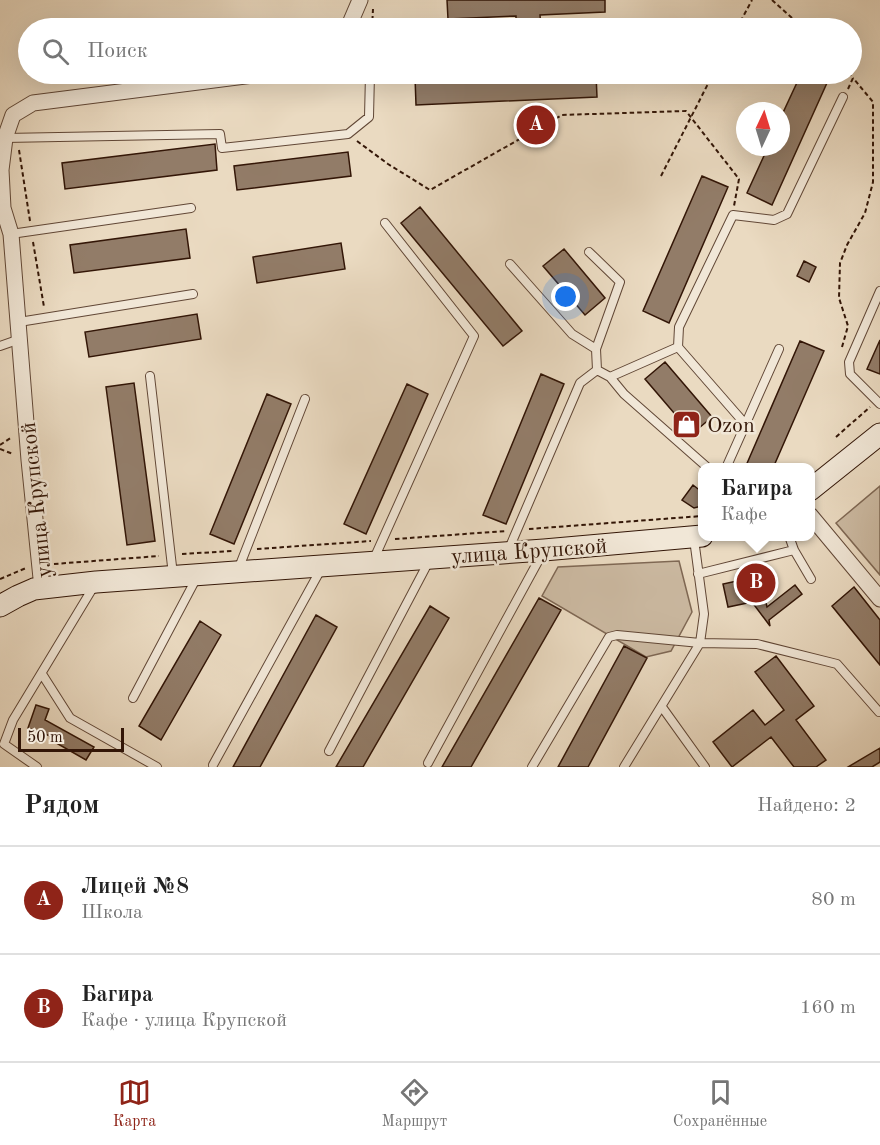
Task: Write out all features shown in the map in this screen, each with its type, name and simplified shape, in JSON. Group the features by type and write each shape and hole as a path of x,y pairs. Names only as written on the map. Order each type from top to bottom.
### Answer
{"street":[{"path":"352,18 360,0"},
{"name":"улица Крупской","path":"182,84 33,103 13,115 5,138 1,170 1,206 11,234 42,588 198,574 698,537"},
{"path":"815,486 880,434"},
{"path":"815,521 880,599"},
{"path":"0,606 18,596 42,588"}],"lane":[{"path":"5,138 220,134 222,148 348,134 369,117 370,84"},
{"path":"746,424 678,347 679,327 733,215 774,220 787,214 843,97"},
{"path":"11,234 191,208"},
{"path":"373,562 474,336 385,223"},
{"path":"589,252 620,282 596,348 597,370"},
{"path":"510,264 572,334 596,348"},
{"path":"880,291 849,362 850,374 880,404"},
{"path":"19,322 193,294"},
{"path":"0,346 20,339"},
{"path":"610,377 678,347"},
{"path":"728,463 779,349"},
{"path":"597,370 610,377 624,394 702,463"},
{"path":"508,552 580,383 597,370"},
{"path":"150,376 174,576"},
{"path":"238,572 305,399"},
{"path":"624,767 700,643 704,614 698,574 698,537"},
{"path":"791,541 811,579"},
{"path":"428,763 544,550"},
{"path":"698,574 795,550"},
{"path":"329,751 431,557"},
{"path":"213,765 324,566"},
{"path":"132,698 198,574"},
{"path":"37,767 4,744 13,720 96,582"},
{"path":"532,767 609,637 617,635 700,643 757,644 837,664 879,712"},
{"path":"42,674 70,718 157,767"},
{"path":"662,707 705,767"}],"path":[{"path":"372,18 373,0"},
{"path":"743,18 753,0"},
{"path":"772,0 792,18"},
{"path":"661,176 708,84"},
{"path":"843,97 850,84"},
{"path":"840,355 848,326 839,298 840,263 865,213 873,182 873,102 858,84"},
{"path":"348,134 388,164 430,190 562,115 686,111 739,179 733,215"},
{"path":"836,436 869,408"},
{"path":"0,579 29,567"}],"shaded area":[{"path":"880,486 880,575 836,523"},
{"path":"679,561 692,612 671,651 646,657 542,596 558,567"}],"building":[{"path":"447,0 605,0 605,12 540,15 540,18 516,18 516,16 448,18"},
{"path":"415,84 596,84 597,97 416,105"},
{"path":"796,84 826,84 772,205 747,193 764,156 790,156 790,102 788,102"},
{"path":"215,144 217,170 65,189 62,163"},
{"path":"348,152 351,176 237,190 234,166"},
{"path":"702,176 728,187 669,323 643,311"},
{"path":"420,207 522,331 503,346 401,223"},
{"path":"186,229 190,258 74,273 70,245"},
{"path":"341,243 345,269 257,283 253,257"},
{"path":"564,249 605,298 585,315 543,266"},
{"path":"804,261 816,267 809,282 797,276"},
{"path":"197,314 201,339 89,357 85,332"},
{"path":"880,340 880,374 867,369"},
{"path":"800,341 824,351 775,463 747,463"},
{"path":"665,362 712,417 692,434 645,379"},
{"path":"541,374 564,384 506,524 483,515"},
{"path":"134,383 155,541 127,545 106,387"},
{"path":"407,384 428,394 366,534 344,524"},
{"path":"267,394 291,404 234,544 210,534"},
{"path":"693,485 698,489 698,507 694,508 682,500"},
{"path":"760,576 767,607 795,585 802,594 769,620 770,626 752,602 728,607 723,584"},
{"path":"854,587 880,620 880,665 832,606"},
{"path":"539,598 561,610 471,767 442,767"},
{"path":"430,606 449,618 363,767 336,767"},
{"path":"316,615 337,627 260,767 233,767"},
{"path":"200,621 221,635 161,740 139,726"},
{"path":"624,646 647,658 588,767 558,767"},
{"path":"776,656 814,706 796,720 826,760 816,767 794,767 771,737 732,767 713,742 753,710 765,725 784,710 755,672"},
{"path":"36,705 49,709 45,720 94,747 86,760 51,740 53,737 28,728"},
{"path":"880,748 880,762 872,767 848,767"}],"place":[{"name":"Лицей №8","path":"536,125"},
{"name":"Ozon","path":"686,424"},
{"name":"Багира","path":"756,583"}]}
